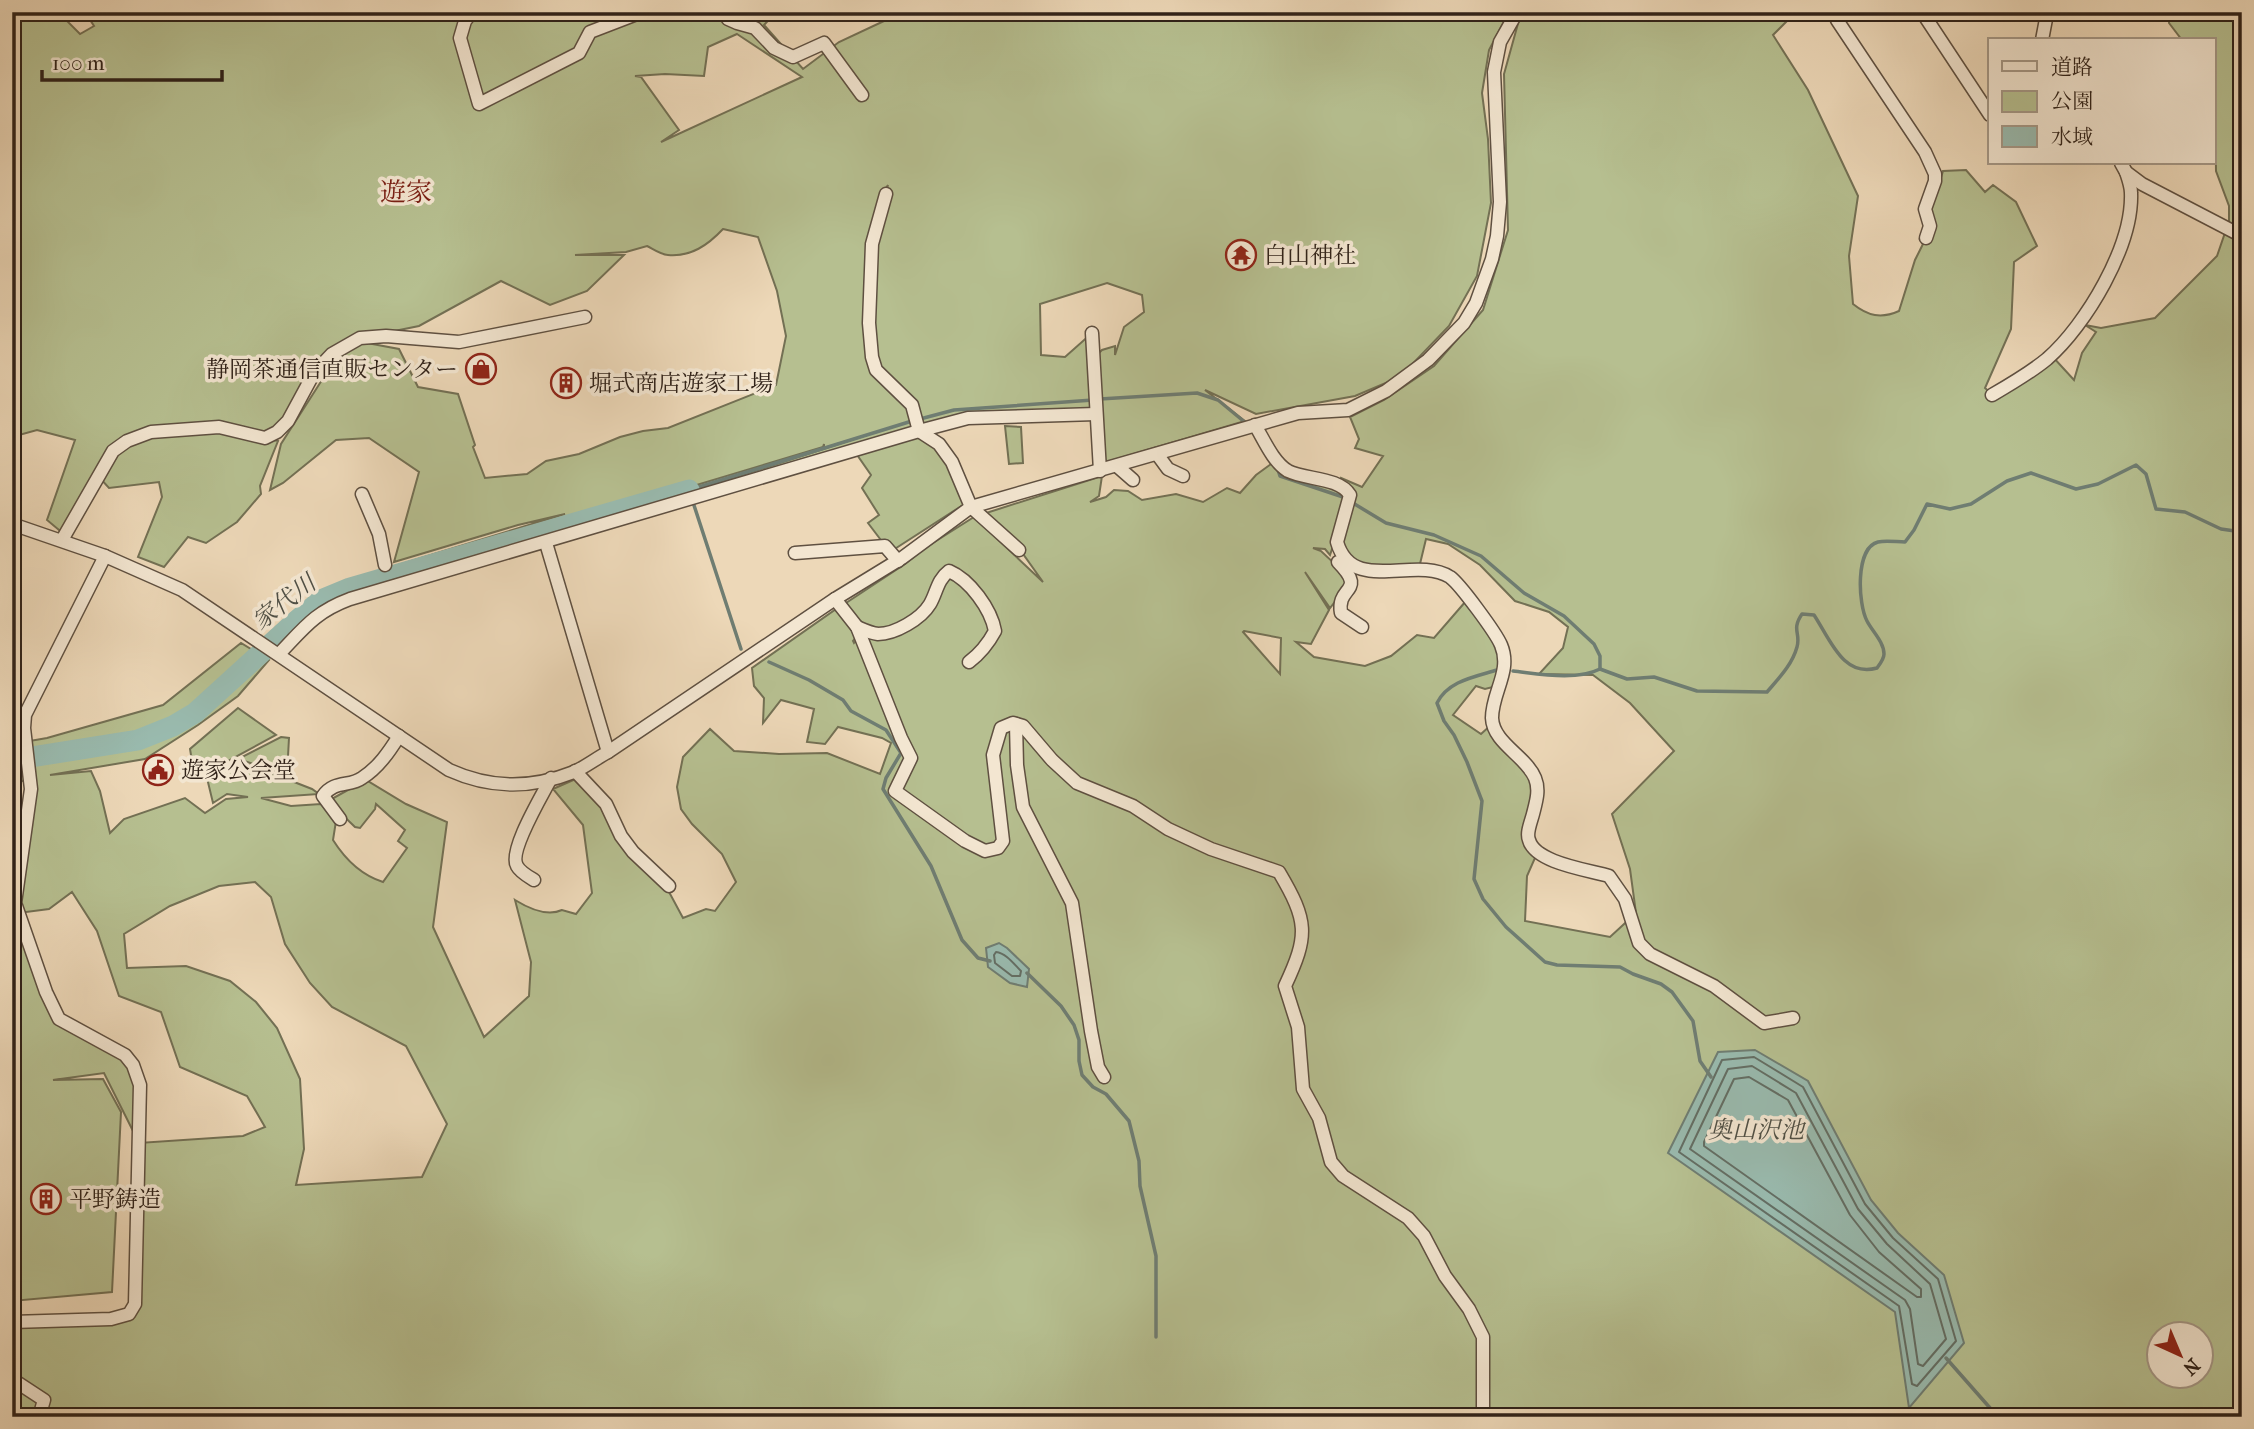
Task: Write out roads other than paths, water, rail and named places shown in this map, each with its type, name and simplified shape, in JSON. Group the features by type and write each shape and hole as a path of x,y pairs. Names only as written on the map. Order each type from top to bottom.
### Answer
{"street":[{"path":"472,12 465,21 460,38 479,104 579,53 590,32 642,12"},
{"path":"723,12 728,19 755,28 774,48 793,57 824,43 862,95"},
{"path":"12,524 105,556 182,590 449,770 473,781 495,785 520,784 575,771 608,752 835,599 898,561 971,508 1298,413 1348,410 1409,376 1464,323 1476,303 1492,259 1500,202 1494,72 1500,42 1517,12"},
{"path":"1838,12 1837,20 1925,152 1935,174 1925,209 1930,226 1926,238"},
{"path":"1922,12 1988,112"},
{"path":"2039,12 2046,19 2042,38"},
{"path":"2123,167 2142,184 2242,236"},
{"path":"1993,395 2022,378 2049,357 2078,323 2102,288 2118,255 2127,226 2132,191 2123,167"},
{"path":"886,194 872,244 869,323 876,370 912,405 918,428 939,444 953,462 971,508 1018,550"},
{"path":"62,540 113,452 127,441 151,432 219,427 265,438 277,432 288,421 314,373 331,354 360,338 386,336 459,342 585,317"},
{"path":"1092,333 1100,471"},
{"path":"279,654 310,622 328,608 918,428 968,418 1096,411"},
{"path":"1250,427 1289,471 1339,486 1347,491 1348,502 1334,558 1351,575 1352,580 1341,602 1341,612 1362,627"},
{"path":"1157,454 1168,469 1184,476"},
{"path":"1117,466 1133,480"},
{"path":"362,494 379,534 385,565"},
{"path":"545,542 608,752"},
{"path":"1337,542 1346,562 1356,568 1371,571 1432,570 1450,577 1501,644 1504,671 1493,705 1492,722 1499,735 1534,775 1537,799 1528,832 1529,841 1537,851 1549,860 1609,876 1625,899 1639,943 1650,954 1714,986 1764,1023 1793,1018"},
{"path":"795,553 885,546 898,561"},
{"path":"12,1322 111,1319 129,1314 135,1304 140,1086 133,1065 125,1055 58,1019 15,903 31,789 24,715 105,556"},
{"path":"857,627 874,634 886,633 920,616 931,603 941,577 949,571 963,578 993,620 995,631 988,644 969,662"},
{"path":"835,599 857,627 911,758 895,791 965,841 985,851 998,848 1003,841 993,755 1001,728 1013,723 1023,726 1052,760 1077,783 1133,806 1168,829 1211,849 1279,872 1297,902 1303,934 1298,957 1285,986 1298,1027 1303,1089 1319,1118 1331,1162 1343,1176 1408,1218 1424,1236 1445,1276 1469,1309 1483,1337 1483,1417"},
{"path":"1016,724 1017,765 1023,807 1072,902 1091,1031 1098,1067 1104,1077"},
{"path":"340,819 323,796 328,790 348,781 359,781 379,765 399,736"},
{"path":"575,771 606,804 621,836 633,852 669,886"},
{"path":"534,880 517,867 514,857 551,778"},
{"path":"12,1379 44,1400 39,1417"}],"water":[{"path":"999,943 1029,969 1027,987 1010,983 988,967 986,948"},
{"name":"奥山沢池","path":"1755,1050 1808,1081 1871,1200 1898,1233 1944,1275 1964,1343 1909,1408 1895,1312 1668,1153 1718,1052"}],"waterway":[{"path":"1100,399 1197,393 1218,400 1247,424"},
{"path":"920,419 954,410 1093,400"},
{"path":"741,649 689,490 912,421"},
{"path":"1513,671 1569,676 1600,669 1627,679 1654,677 1697,691 1767,692 1795,654 1798,642 1797,624 1802,614 1814,615 1846,662 1865,670 1877,668 1884,654 1880,641 1867,621 1860,590 1862,565 1871,546 1881,541 1905,542 1927,504 1950,509 1971,504 2007,481 2031,473 2076,489 2098,484 2136,465 2146,474 2156,509 2185,512 2221,529 2242,532"},
{"path":"1277,467 1280,476 1343,497 1386,523 1434,535 1481,556 1524,593 1564,616 1594,644 1600,656 1600,669"},
{"name":"家代川","path":"12,760 138,740 173,726 195,713 321,600 350,588 689,490"},
{"path":"769,662 809,680 843,700 851,711 886,730 901,753 886,778 883,789 931,866 962,940 978,958 990,961"},
{"path":"1497,670 1455,685 1437,703 1467,762 1482,801 1474,879 1483,899 1506,927 1545,962 1557,965 1620,967 1661,984 1672,992 1693,1021 1700,1061 1711,1077"},
{"path":"1027,973 1061,1006 1074,1025 1079,1040 1082,1075 1093,1087 1106,1094 1129,1121 1156,1256 1156,1337"},
{"path":"1946,1358 1998,1417"}],"place":[{"name":"白山神社","path":"1241,255"},
{"name":"静岡茶通信直販センター","path":"481,369"},
{"name":"堀式商店遊家工場","path":"566,383"},
{"name":"遊家公会堂","path":"158,770"},
{"name":"平野鋳造","path":"46,1199"}],"district":[{"name":"遊家","path":"406,192"}]}
